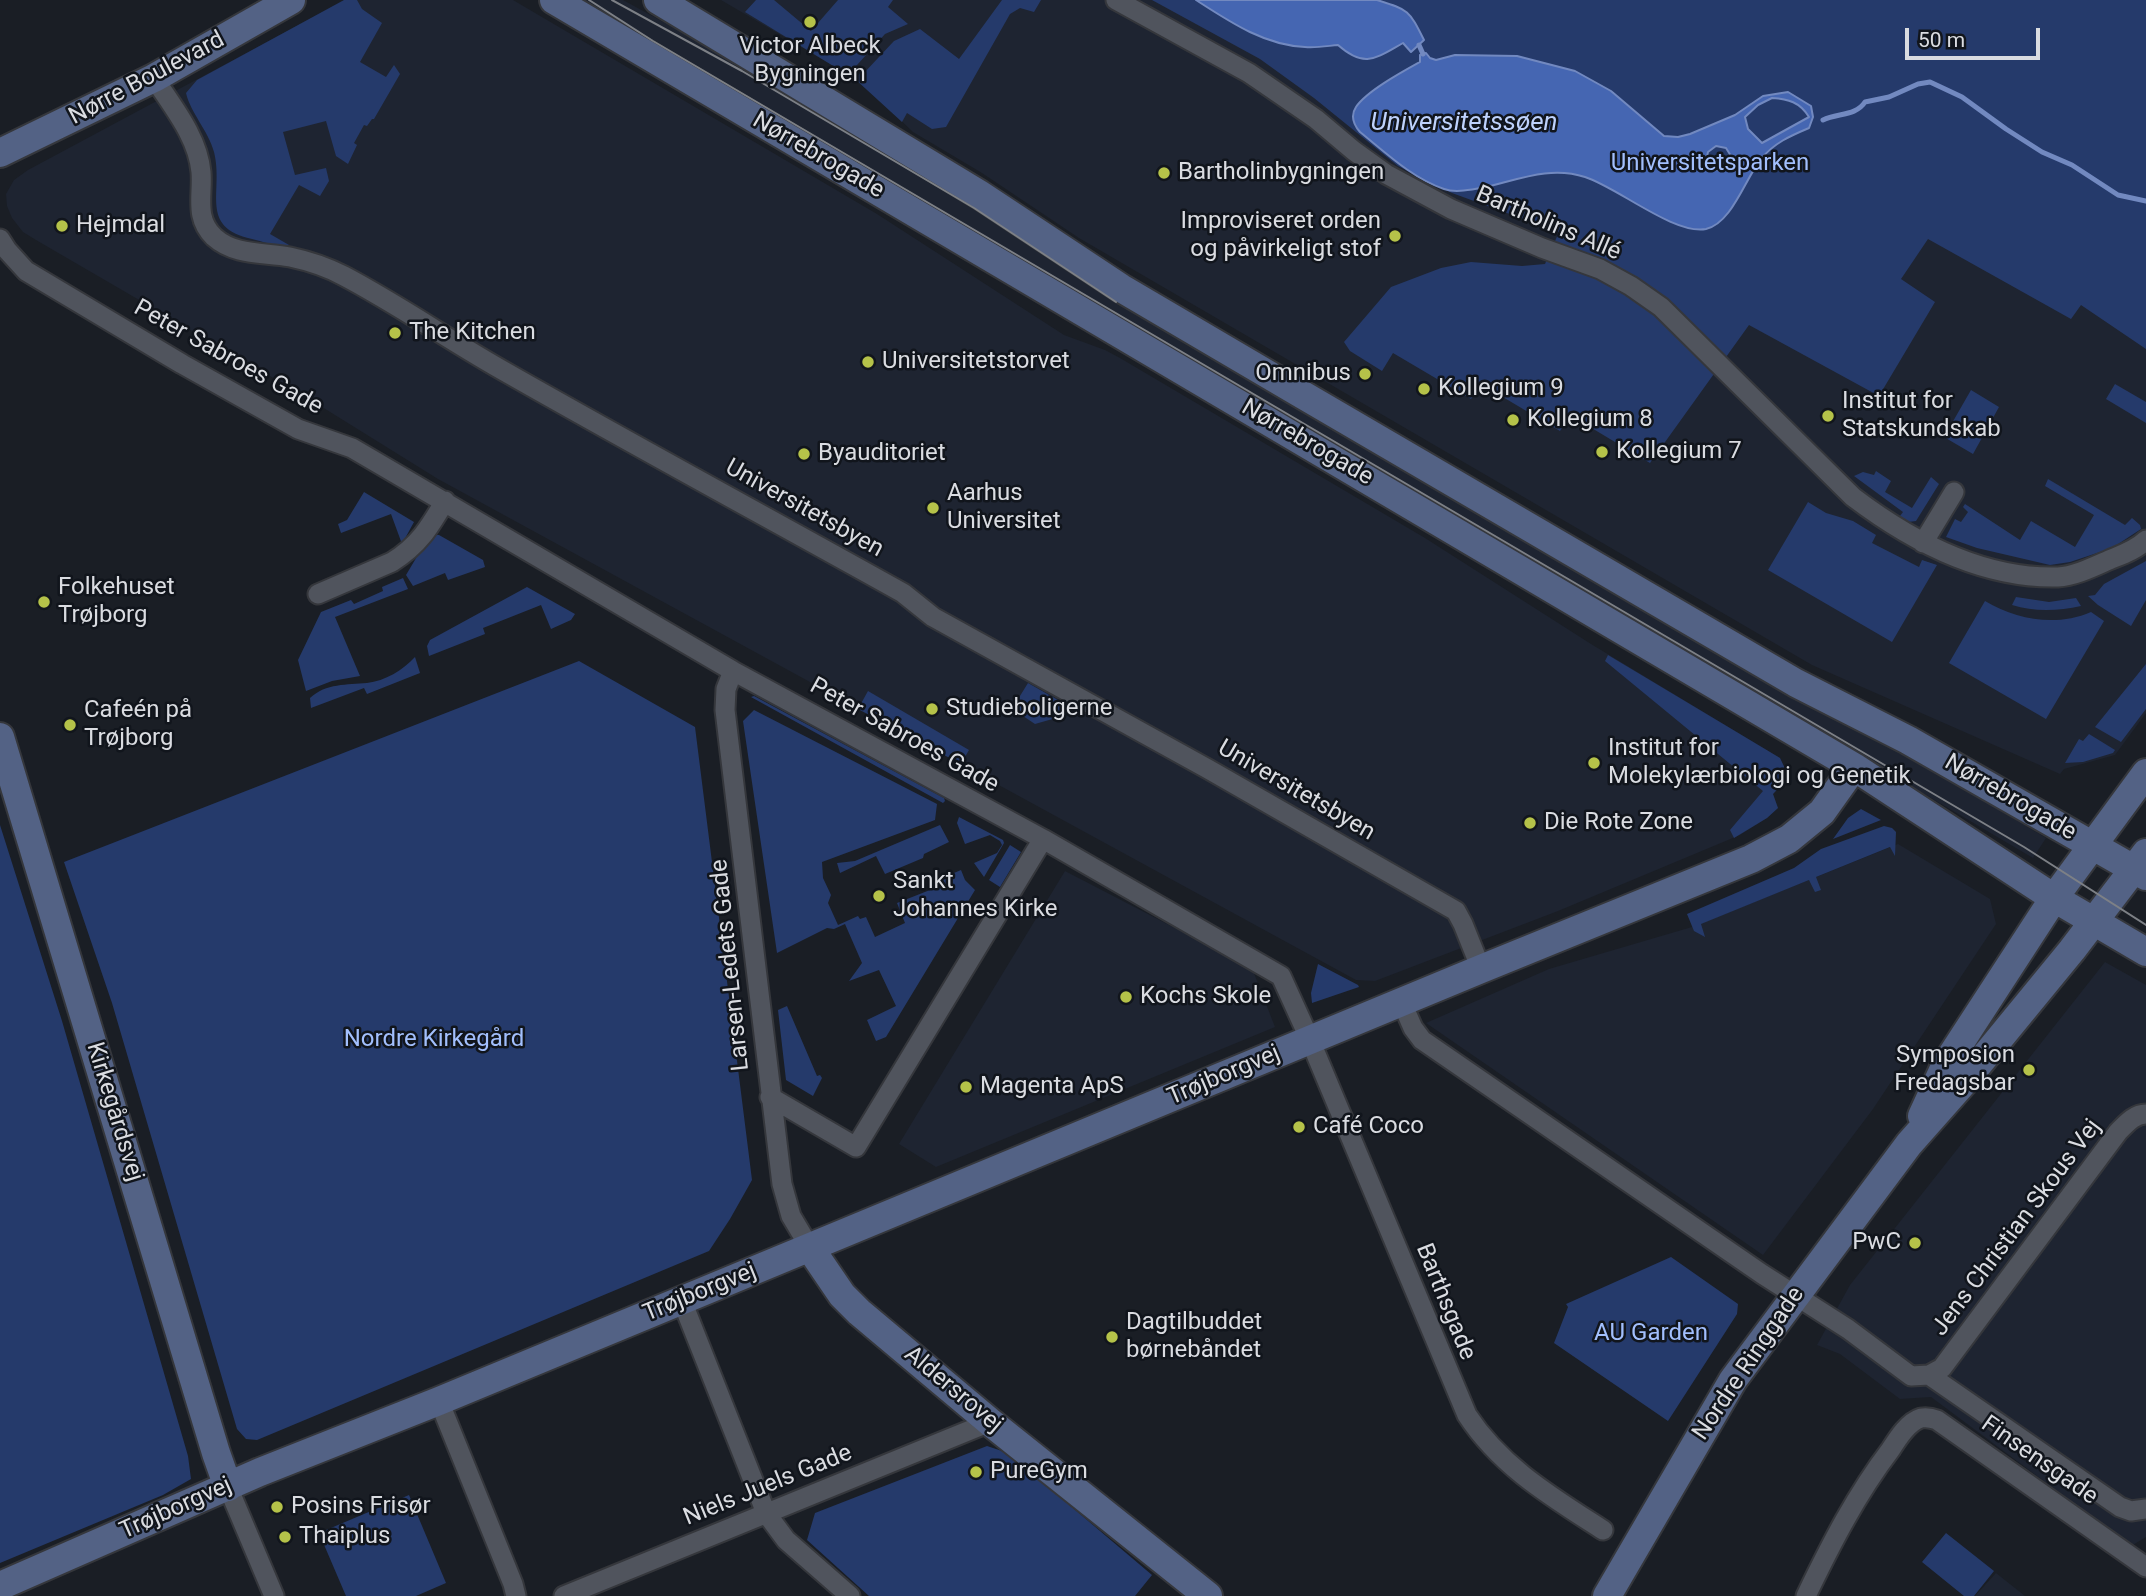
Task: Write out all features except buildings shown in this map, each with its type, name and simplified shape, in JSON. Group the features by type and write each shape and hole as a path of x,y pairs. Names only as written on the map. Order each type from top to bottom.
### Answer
{"street":[{"name":"Nørre Boulevard","path":"0,153 155,78 291,0"},
{"name":"Nørrebrogade","path":"554,0 1854,767 2054,898 2146,952"},
{"name":"Nørrebrogade","path":"658,0 979,194 1121,288 1796,683 1908,740 2091,845 2142,866"},
{"name":"Bartholins Allé","path":"1115,0 1249,73 1316,119 1354,151 1392,177 1451,209 1542,248 1600,269 1631,286 1661,307 1853,497 1887,523 1923,543 1965,560 2015,575 2061,577 2090,569 2124,554 2146,540"},
{"name":"Universitetsbyen","path":"155,78 195,144 201,172 199,203 204,222 213,236 223,243 237,250 289,257 324,266 354,281 509,375 903,593 933,617 1208,769 1456,911 1480,969"},
{"name":"Peter Sabroes Gade","path":"0,239 6,250 26,271 182,364 298,429 352,448 733,671 1043,839 1282,976 1311,1040"},
{"path":"1923,543 1954,492"},
{"path":"318,594 392,562 402,555 424,536 445,501"},
{"name":"Larsen-Ledets Gade","path":"733,671 726,689 724,710 770,1097 786,1199 791,1216 810,1248"},
{"name":"Kirkegårdsvej","path":"0,737 228,1486"},
{"name":"Trøjborgvej","path":"0,1586 228,1486 1751,859 1789,839 1822,812 1854,767"},
{"name":"Nordre Ringgade","path":"1909,1144 1946,1064 2054,898 2146,773"},
{"path":"770,1097 856,1147 1043,839"},
{"name":"Nordre Ringgade","path":"1607,1596 1733,1380 1795,1295 1909,1144 1963,1083 2142,866"},
{"path":"1402,1003 1413,1028 1422,1040 1848,1329 1911,1376 1929,1375 2120,1507 2131,1511 2146,1509"},
{"name":"Barthsgade","path":"1311,1040 1466,1415 1490,1446 1528,1482 1603,1530"},
{"name":"Jens Christian Skous Vej","path":"1929,1375 1942,1368 2118,1132 2128,1121 2140,1114 2146,1114"},
{"name":"Aldersrovej","path":"810,1248 842,1295 859,1312 990,1422 1208,1596"},
{"path":"682,1301 766,1513 786,1540 850,1596"},
{"path":"439,1401 516,1596"},
{"name":"Finsensgade","path":"1807,1596 1836,1533 1868,1479 1901,1434 1919,1419 1937,1420 2146,1567"},
{"name":"Niels Juels Gade","path":"564,1596 990,1422"},
{"path":"228,1486 274,1596"}],"shaded area":[{"name":"Aarhus Universitet","path":"345,0 513,0 877,214 1064,335 1120,358 1425,538 1591,644 1780,758 1789,777 1773,794 1778,808 1740,835 1558,911 1375,981 1356,980 438,479 306,397 36,240 23,232 12,218 6,194 14,180 28,170"},
{"path":"576,0 623,0 744,66 1731,657 1940,774 2046,838 2033,858"},
{"path":"721,0 2146,0 2146,713 2115,755 2064,769 2060,774 1812,665 1079,238 982,173 913,132 861,82"},
{"path":"1898,844 1990,899 1996,924 1873,1109 1763,1255 1426,1023 1549,969 1692,927"},
{"name":"Kochs Skole","path":"1065,871 1252,968 1275,1027 936,1167 899,1144"},
{"path":"2105,962 2146,985 2146,1537 2131,1546 1931,1397 1900,1399 1840,1354 1817,1345 1850,1285"},
{"path":"1996,1573 2025,1596 1975,1596"}],"green space":[{"path":"344,0 357,0 362,9 382,23 360,62 386,77 394,65 400,74 374,119 367,126 364,125 354,143 357,145 348,164 336,156 326,121 283,132 295,175 326,168 329,181 320,196 299,185 270,234 289,245 271,244 235,233 225,226 219,217 216,206 214,152 186,93 197,80"},
{"path":"756,0 774,0 811,31 838,0 893,0 888,7 908,24 885,34 848,75 745,12"},
{"path":"1002,0 1041,0 1034,12 1020,8 1010,14 946,127 932,129 907,113 902,122 855,79 894,41 920,29 959,59"},
{"name":"Universitetsparken","path":"1152,0 2146,0 2146,349 2081,305 2071,319 1928,239 1901,279 1935,302 1879,396 1749,325 1650,463 1570,415 1560,431 1481,384 1471,399 1393,353 1382,371 1350,351 1344,342 1391,287 1441,268 1471,262 1522,266 1545,264 1559,232 1452,193 1398,166 1314,98 1260,59"},
{"path":"2115,384 2146,402 2146,423 2106,399"},
{"path":"1971,390 1999,407 1973,454 1944,437"},
{"path":"1876,471 1891,481 1885,492 1912,508 1931,477 1939,484 1916,521 1908,522 1900,516 1903,512 1854,476 1863,472 1874,475"},
{"path":"2048,479 2125,525 2132,518 2141,529 2112,548 2070,562 2050,565 1977,548 1946,537 1955,519 1961,522 1968,512 1963,507 1965,504 2020,540 2031,521 2075,547 2094,515 2045,486"},
{"path":"364,492 414,522 402,544 391,514 341,533 338,524 347,520"},
{"path":"1808,502 1826,513 1853,521 1876,535 1872,543 1919,567 1922,560 1937,565 1892,642 1768,570"},
{"path":"439,535 483,560 485,567 448,580 445,573 413,586 406,575 428,538"},
{"path":"2146,561 2146,600 2131,626 2088,596 2095,595 2104,584"},
{"path":"403,578 408,589 335,617 360,676 332,681 306,691 298,660 321,612 351,600 354,604 383,591 382,587"},
{"path":"527,587 575,614 571,620 551,629 541,605 483,628 485,634 429,656 427,646 430,640"},
{"path":"2016,597 2049,602 2076,598 2081,606 2055,610 2029,609 2012,605"},
{"path":"1985,601 2023,617 2051,620 2078,617 2091,612 2104,621 2046,719 1949,663"},
{"path":"1608,655 1780,758 1789,777 1773,794 1778,808 1734,838 1730,830 1763,791 1605,661"},
{"path":"415,657 420,673 367,694 364,688 311,708 310,698 316,693 337,686 380,680"},
{"name":"Nordre Kirkegård","path":"579,661 695,727 752,1180 709,1251 257,1440 246,1439 237,1429 112,1003 64,862"},
{"path":"2146,664 2146,709 2121,742 2095,727"},
{"path":"1028,683 1065,704 1056,718 1035,724 1023,716 1015,704"},
{"path":"868,691 969,750 961,764 858,709"},
{"path":"754,696 944,798 945,801 943,803 751,697"},
{"path":"754,710 937,804 935,820 822,862 823,878 831,895 828,903 838,925 858,916 860,919 866,917 875,937 905,923 897,903 935,888 935,881 961,870 965,880 975,890 886,1037 876,1041 867,1020 896,1006 879,970 849,981 862,963 845,924 834,929 827,928 777,953 743,721"},
{"path":"2089,734 2115,750 2113,753 2083,762 2065,763 2079,739 2083,741"},
{"path":"1861,809 1881,820 1833,839 1848,818"},
{"path":"959,817 1003,840 1004,843 984,877 974,863 997,853 1002,845 990,835 965,844 957,823"},
{"path":"0,825 62,1021 188,1456 191,1479 163,1495 0,1563"},
{"path":"940,825 949,842 924,854 923,858 885,874 876,856 840,873 837,863 855,861"},
{"path":"1884,826 1896,832 1895,856 1890,847 1816,877 1821,890 1815,892 1809,880 1701,924 1705,937 1694,931 1687,914 1794,868 1821,849"},
{"path":"1010,845 1021,852 1000,887 989,880"},
{"path":"1318,964 1359,987 1312,1003 1311,993"},
{"path":"787,1006 817,1076 822,1078 813,1096 786,1080 778,1010"},
{"name":"AU Garden","path":"1671,1257 1738,1304 1737,1314 1668,1421 1554,1343 1568,1307 1566,1304"},
{"path":"987,1446 1008,1453 1152,1575 1135,1596 869,1596 807,1540 815,1513"},
{"path":"409,1495 446,1583 416,1596 346,1596 319,1533"},
{"path":"1946,1533 1994,1571 1974,1596 1964,1596 1922,1562"}],"water":[{"path":"1196,0 1377,0 1407,12 1424,40 1411,52 1403,43 1378,57 1363,59 1338,45 1305,47 1275,42 1235,24"},
{"name":"Universitetssøen","path":"1426,53 1436,60 1455,55 1517,56 1575,71 1611,91 1664,136 1690,134 1735,115 1763,96 1788,92 1811,106 1813,117 1809,128 1789,137 1766,153 1723,218 1706,229 1693,229 1662,218 1598,182 1572,174 1545,173 1457,191 1432,184 1410,172 1360,132 1353,114 1368,95 1420,62 1420,55","holes":["1772,98 1793,102 1809,117 1762,143 1748,129 1745,117 1758,105","1716,146 1726,148 1731,156 1730,165 1722,171 1712,169 1706,161 1708,152"]}],"waterway":[{"path":"1419,45 1423,54"},
{"path":"1823,120 1857,110 1865,102 1889,97 1918,84 1930,82 1962,97 2042,152 2072,165 2118,195 2146,201"}],"tram line":[{"path":"589,0 653,41 2024,847 2146,925"},
{"path":"612,0 742,71 974,208 1116,302"}],"place":[{"name":"Victor Albeck Bygningen","path":"810,22"},
{"name":"Bartholinbygningen","path":"1164,173"},
{"name":"Hejmdal","path":"62,226"},
{"name":"Improviseret orden og påvirkeligt stof","path":"1395,236"},
{"name":"The Kitchen","path":"395,333"},
{"name":"Universitetstorvet","path":"868,362"},
{"name":"Omnibus","path":"1365,374"},
{"name":"Kollegium 9","path":"1424,389"},
{"name":"Institut for Statskundskab","path":"1828,416"},
{"name":"Kollegium 8","path":"1513,420"},
{"name":"Kollegium 7","path":"1602,452"},
{"name":"Byauditoriet","path":"804,454"},
{"name":"Aarhus Universitet","path":"933,508"},
{"name":"Folkehuset Trøjborg","path":"44,602"},
{"name":"Studieboligerne","path":"932,709"},
{"name":"Cafeén på Trøjborg","path":"70,725"},
{"name":"Institut for Molekylærbiologi og Genetik","path":"1594,763"},
{"name":"Die Rote Zone","path":"1530,823"},
{"name":"Sankt Johannes Kirke","path":"879,896"},
{"name":"Kochs Skole","path":"1126,997"},
{"name":"Symposion Fredagsbar","path":"2029,1070"},
{"name":"Magenta ApS","path":"966,1087"},
{"name":"Café Coco","path":"1299,1127"},
{"name":"PwC","path":"1915,1243"},
{"name":"Dagtilbuddet børnebåndet","path":"1112,1337"},
{"name":"PureGym","path":"976,1472"},
{"name":"Posins Frisør","path":"277,1507"},
{"name":"Thaiplus","path":"285,1537"}]}
